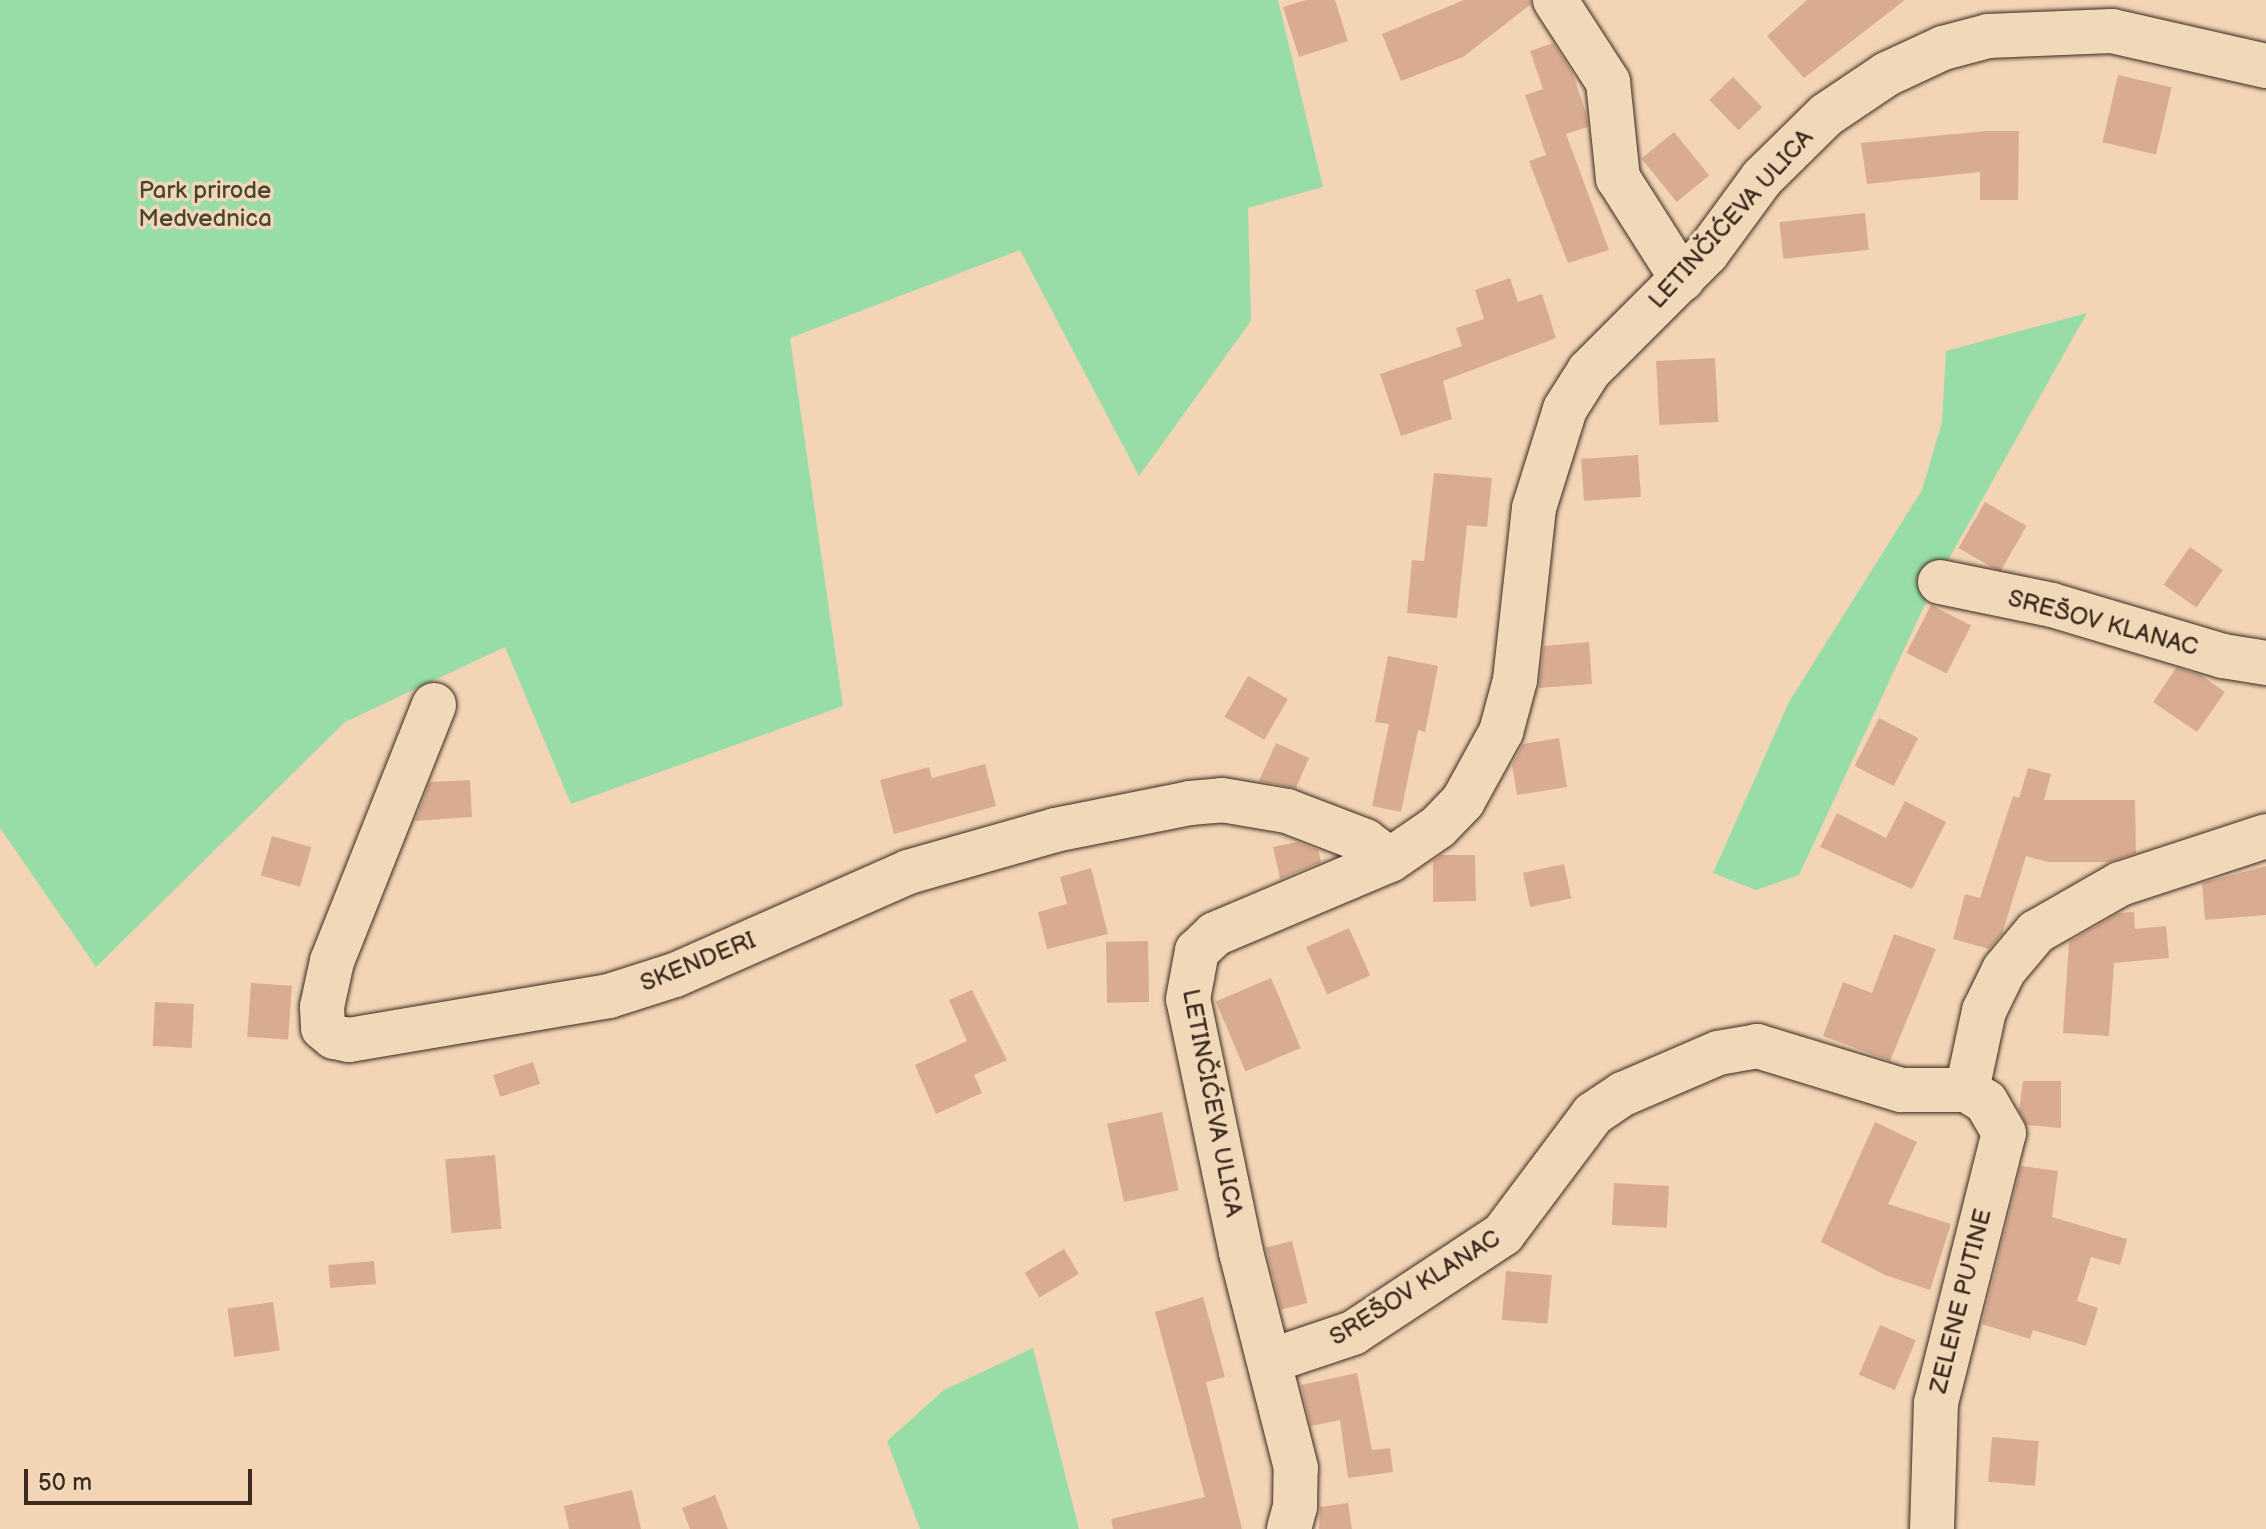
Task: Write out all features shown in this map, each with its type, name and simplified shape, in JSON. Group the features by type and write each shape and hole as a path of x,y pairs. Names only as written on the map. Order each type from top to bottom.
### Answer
{"street":[{"path":"1555,0 1608,82 1618,178 1682,279"},
{"name":"LETINČIĆEVA ULICA","path":"1289,1529 1295,1507 1296,1468 1241,1252 1188,999 1189,977 1197,951 1215,934 1390,860 1438,827 1463,801 1501,732 1521,648 1534,508 1565,409 1589,371 1682,279 1795,141 1887,74 1943,48 1988,36 2112,31 2266,66"},
{"name":"SREŠOV KLANAC","path":"1940,582 2052,605 2223,656 2266,663"},
{"name":"SKENDERI","path":"434,705 332,961 322,1007 323,1028 334,1037 349,1040 609,996 675,975 908,872 1055,830 1190,803 1222,800 1287,811 1365,841 1390,860"},
{"path":"1967,1090 1984,1011 2004,970 2036,932 2120,884 2266,836"},
{"name":"SREŠOV KLANAC","path":"1270,1361 1353,1333 1503,1234 1593,1114 1623,1094 1718,1053 1757,1046 1901,1090 1967,1090"},
{"name":"ZELENE PUTINE","path":"1932,1529 1936,1403 2004,1133 1986,1102 1967,1090"}],"green space":[{"name":"Park prirode Medvednica","path":"0,0 1278,0 1323,187 1248,208 1251,321 1139,476 1020,250 790,338 843,706 571,804 505,647 345,722 96,967 0,828"},
{"path":"2087,313 1934,585 1799,875 1756,890 1713,873 1789,702 1922,490 1942,422 1946,351"},
{"path":"1033,1348 1079,1529 920,1529 887,1441 944,1390"}],"building":[{"path":"1306,0 1335,0 1348,41 1299,57 1283,7"},
{"path":"1464,0 1530,0 1531,4 1463,57 1401,81 1382,34"},
{"path":"1807,0 1905,0 1804,78 1767,36"},
{"path":"1553,43 1573,74 1586,113 1588,127 1566,134 1609,250 1568,263 1529,161 1546,155 1525,95 1543,89 1530,51"},
{"path":"2118,75 2172,87 2156,155 2102,142"},
{"path":"1733,77 1762,107 1738,130 1709,100"},
{"path":"1986,131 2019,131 2018,200 1980,200 1980,172 1867,184 1861,143"},
{"path":"1674,132 1709,176 1677,202 1641,158"},
{"path":"1865,213 1869,250 1783,259 1779,222"},
{"path":"1510,278 1518,302 1542,294 1556,338 1443,381 1452,419 1401,436 1380,374 1462,346 1456,328 1484,319 1475,290"},
{"path":"1715,358 1718,422 1659,425 1656,361"},
{"path":"1638,455 1641,497 1584,501 1581,459"},
{"path":"1434,473 1492,478 1487,527 1467,525 1457,618 1407,613 1412,560 1424,561"},
{"path":"1985,502 2027,526 2000,572 1958,548"},
{"path":"2190,547 2223,570 2196,608 2164,585"},
{"path":"1931,605 1971,625 1947,674 1906,653"},
{"path":"1589,642 1592,684 1539,688 1544,646"},
{"path":"1388,656 1438,666 1425,732 1418,730 1401,812 1372,806 1389,724 1375,722"},
{"path":"2176,668 2201,675 2225,692 2197,732 2153,702"},
{"path":"1248,676 1288,699 1264,740 1224,717"},
{"path":"1879,718 1918,738 1894,786 1854,766"},
{"path":"1559,738 1567,787 1517,795 1512,765 1523,744"},
{"path":"1276,743 1309,758 1296,788 1259,781"},
{"path":"985,764 996,806 894,834 880,780 929,767 932,778"},
{"path":"2028,768 2051,774 2044,800 2135,800 2136,853 2109,862 2048,862 2026,856 2002,934 1989,949 1953,939 1965,894 1980,898 2013,796 2019,798"},
{"path":"470,780 472,817 415,821 430,782"},
{"path":"1905,801 1946,822 1912,889 1820,847 1837,813 1886,838"},
{"path":"272,836 311,847 300,887 261,875"},
{"path":"1297,842 1318,850 1321,862 1280,879 1273,847"},
{"path":"1441,855 1475,855 1476,901 1433,902 1433,861"},
{"path":"1564,864 1571,898 1530,907 1523,873"},
{"path":"2266,866 2266,915 2205,920 2202,883"},
{"path":"1091,868 1108,934 1047,949 1038,912 1067,904 1060,877"},
{"path":"2134,912 2135,929 2166,926 2169,958 2114,963 2109,1036 2063,1033 2069,942 2119,913"},
{"path":"1349,928 1370,976 1327,995 1306,947"},
{"path":"1894,934 1936,949 1890,1061 1823,1036 1843,982 1872,993"},
{"path":"1148,941 1149,1002 1107,1003 1106,942"},
{"path":"1271,978 1301,1048 1245,1071 1216,1001"},
{"path":"251,983 292,986 288,1040 247,1037"},
{"path":"972,990 1007,1060 974,1075 982,1093 936,1114 915,1065 967,1041 949,1000"},
{"path":"155,1002 194,1004 192,1048 153,1046"},
{"path":"533,1062 540,1084 500,1097 493,1075"},
{"path":"2023,1081 2061,1081 2061,1128 2026,1125 2019,1110"},
{"path":"1162,1112 1179,1190 1124,1202 1107,1124"},
{"path":"1875,1122 1917,1142 1888,1204 1951,1224 1930,1290 1885,1275 1821,1242"},
{"path":"495,1155 501,1229 452,1233 445,1159"},
{"path":"2021,1166 2058,1171 2052,1217 2127,1239 2120,1265 2091,1257 2077,1301 2098,1308 2086,1346 2033,1330 2030,1339 1982,1324"},
{"path":"1614,1183 1669,1186 1667,1228 1612,1225"},
{"path":"1292,1241 1307,1303 1281,1310 1266,1248"},
{"path":"1064,1249 1079,1274 1040,1298 1025,1273"},
{"path":"374,1261 376,1284 330,1288 328,1265"},
{"path":"1506,1271 1552,1275 1548,1324 1502,1320"},
{"path":"1203,1297 1225,1377 1206,1382 1242,1529 1113,1529 1111,1519 1205,1497 1155,1312"},
{"path":"273,1302 280,1351 234,1357 227,1308"},
{"path":"1880,1325 1916,1340 1895,1390 1859,1375"},
{"path":"1357,1373 1372,1450 1390,1448 1393,1472 1348,1478 1340,1420 1311,1426 1301,1385"},
{"path":"1992,1437 2039,1441 2035,1486 1988,1482"},
{"path":"632,1490 641,1529 569,1529 564,1506"},
{"path":"715,1495 728,1529 690,1529 682,1508"},
{"path":"1348,1503 1352,1529 1319,1529 1320,1507"}]}
